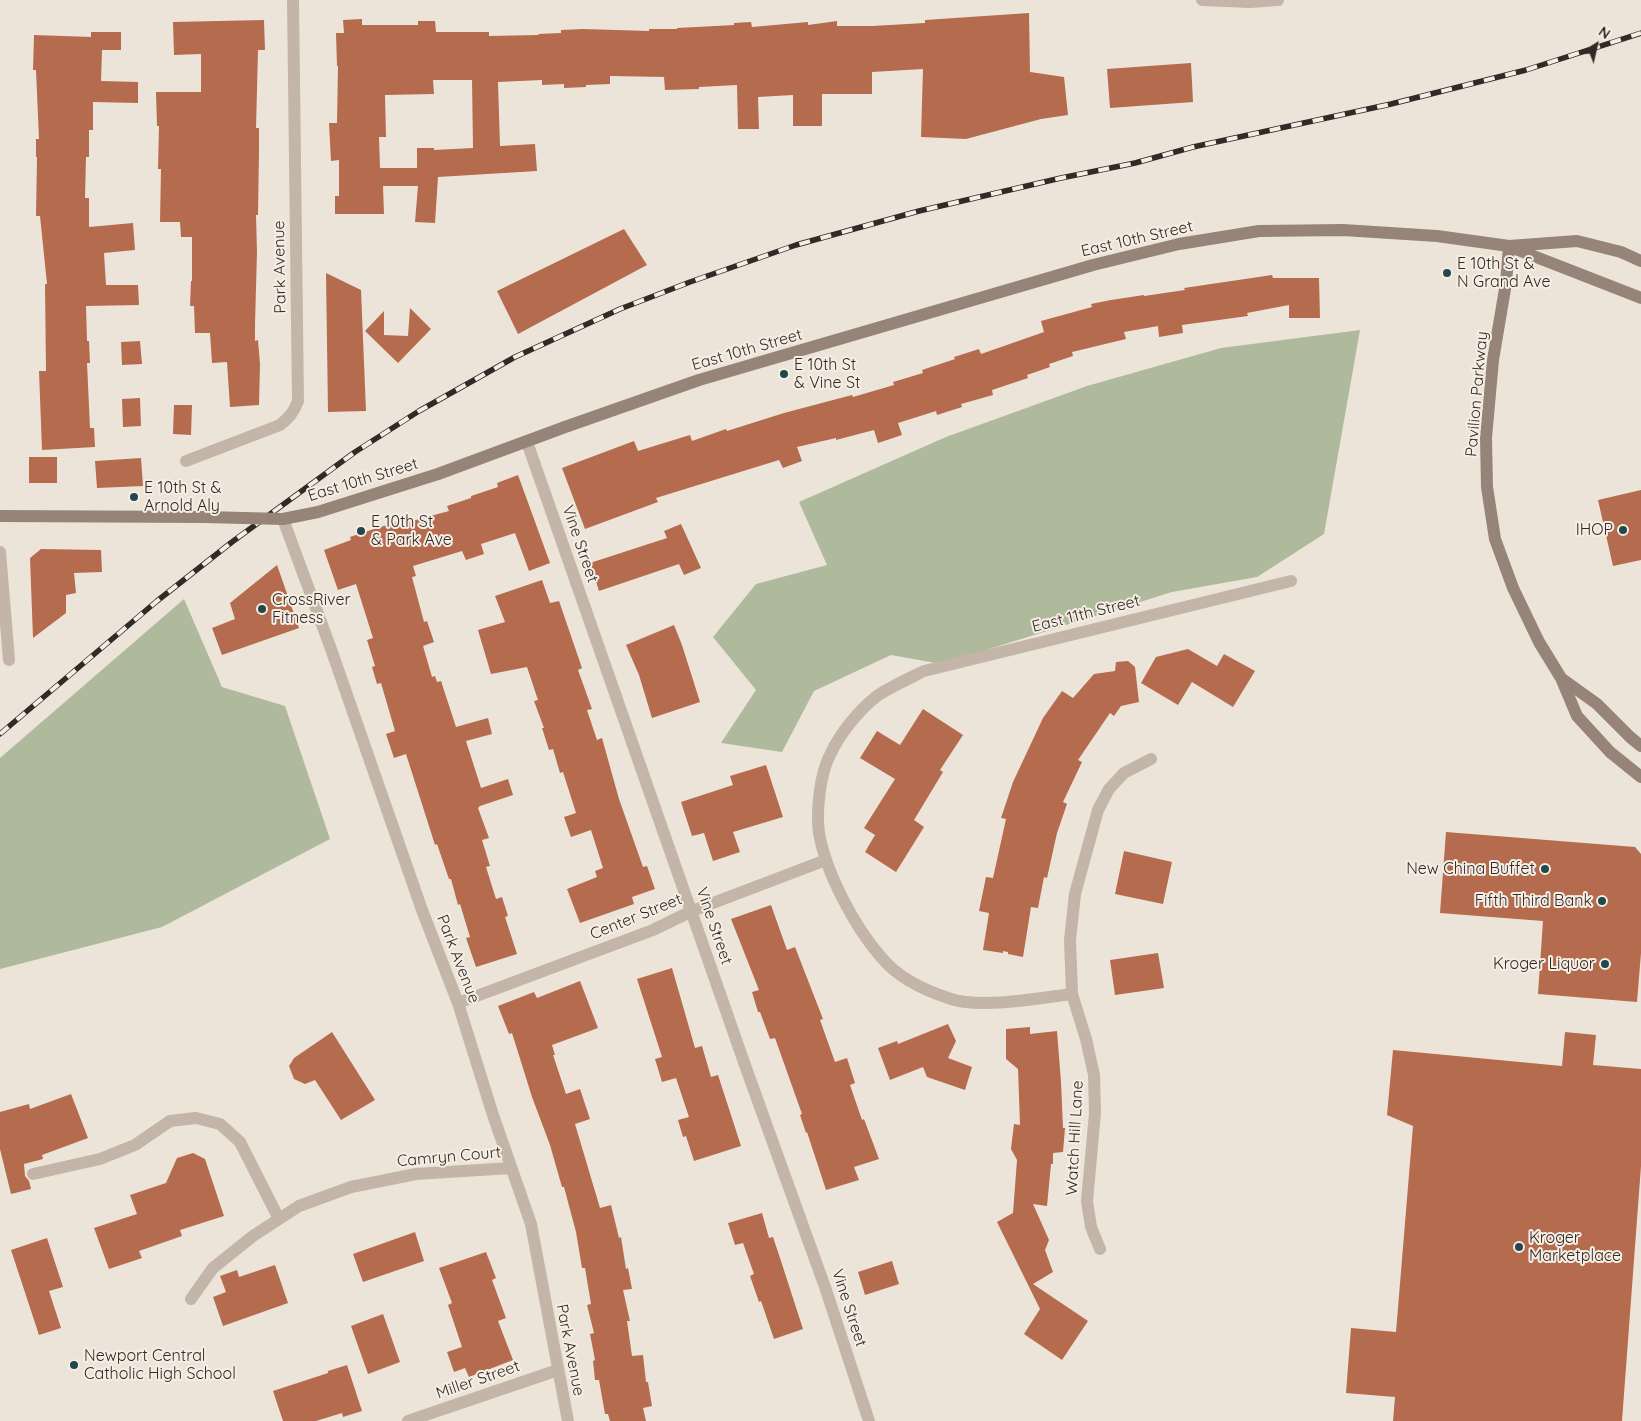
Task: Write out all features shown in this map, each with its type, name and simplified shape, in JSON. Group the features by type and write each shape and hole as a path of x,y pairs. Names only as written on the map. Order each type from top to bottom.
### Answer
{"main road":[{"name":"East 10th Street","path":"0,516 283,519 318,512 438,474 699,380 1093,265 1179,244 1259,231 1344,230 1437,236 1509,246 1577,241 1621,252 1641,261"},
{"name":"East 10th Street","path":"1509,246 1641,298"},
{"name":"Pavilion Parkway","path":"1509,246 1506,283 1492,368 1486,438 1487,487 1495,539 1514,588 1539,642 1561,678 1577,716 1610,752 1641,777"},
{"name":"Pavilion Parkway","path":"1561,678 1598,704 1630,738 1641,746"}],"street":[{"name":"Park Avenue","path":"186,461 280,425 290,418 298,401 293,0"},
{"path":"1202,0 1250,2 1278,0"},
{"name":"Vine Street","path":"527,442 746,1068 825,1287 869,1421"},
{"name":"Park Avenue","path":"283,519 331,649 422,910 458,1003 530,1224 568,1421"},
{"path":"0,552 9,660"},
{"name":"East 11th Street","path":"1072,994 991,1004 954,1000 913,984 881,958 850,914 826,860 819,831 820,800 821,777 830,754 843,733 863,709 877,696 924,671 1291,581"},
{"name":"Watch Hill Lane","path":"1100,1249 1092,1227 1087,1201 1095,1113 1094,1075 1086,1039 1072,994 1070,940 1075,894 1098,810 1109,789 1124,773 1151,759"},
{"name":"Center Street","path":"458,1003 653,930 692,912 826,860"},
{"path":"33,1174 100,1159 136,1145 170,1121 196,1118 220,1124 240,1142 279,1219"},
{"name":"Camryn Court","path":"191,1300 213,1268 253,1236 299,1206 351,1187 416,1174 511,1168"},
{"name":"Miller Street","path":"408,1421 558,1370"}],"green space":[{"path":"1360,330 1324,534 1257,577 1172,592 941,664 891,655 814,691 782,752 721,743 756,690 713,637 756,584 827,565 799,502 946,437 1087,386 1221,348"},
{"path":"184,599 222,687 285,706 330,839 162,927 0,969 0,758"}],"building":[{"path":"1029,13 1030,72 1064,77 1068,115 1041,119 966,139 921,137 923,69 872,72 872,94 822,94 822,126 793,126 793,95 758,97 759,129 738,129 737,85 665,90 664,77 610,76 610,84 586,85 586,87 564,88 564,84 542,85 542,80 498,82 500,146 535,144 537,171 438,177 435,223 415,222 418,186 383,186 384,214 335,214 335,196 339,196 339,160 331,161 329,123 337,123 338,66 336,33 344,33 343,20 362,19 362,25 418,25 418,21 435,21 436,32 489,32 489,36 539,35 561,33 561,30 583,29 649,31 649,29 677,29 751,22 752,27 808,22 808,25 837,21 837,26 872,26 925,23 925,20","holes":["433,80 472,80 473,148 434,150 434,148 417,148 417,168 380,168 379,137 386,137 385,95 434,94"]},
{"path":"264,20 265,50 258,50 256,128 259,128 259,151 258,215 256,215 255,341 258,340 260,364 259,405 230,407 227,362 212,363 210,333 195,333 194,306 190,306 192,237 181,237 180,222 160,222 161,169 158,169 159,126 157,126 156,92 201,92 201,54 174,55 173,22"},
{"path":"91,32 121,32 121,50 102,50 101,81 138,82 138,103 93,102 93,130 89,130 89,157 86,157 85,198 89,198 89,227 133,223 135,250 104,253 106,285 138,285 139,305 86,306 90,363 87,363 90,428 94,428 95,447 42,450 39,371 46,371 45,284 47,284 40,216 36,216 36,139 39,139 36,70 33,70 34,35 91,37"},
{"path":"1191,63 1193,102 1110,108 1107,69"},
{"path":"624,229 647,265 518,334 497,291"},
{"path":"326,273 361,290 366,411 328,412"},
{"path":"1272,275 1273,278 1319,278 1320,318 1289,318 1289,305 1247,313 1248,316 1182,325 1183,333 1159,337 1158,326 1124,332 1126,339 1072,352 1073,356 1049,364 1050,367 1027,375 1028,378 992,390 993,395 961,404 962,407 937,415 936,411 898,423 902,435 878,443 874,430 836,440 836,438 797,447 802,461 783,468 779,460 656,498 658,502 585,529 562,468 634,441 638,451 690,435 692,441 726,429 727,431 784,413 852,395 853,397 894,385 893,382 923,373 922,370 955,359 954,357 979,349 981,354 1044,332 1041,321 1092,307 1091,304"},
{"path":"410,308 431,329 398,363 365,331 384,311 384,335 408,336"},
{"path":"140,341 142,364 122,365 121,342"},
{"path":"140,398 141,426 123,427 122,399"},
{"path":"174,405 192,405 191,435 173,434"},
{"path":"29,457 57,457 57,483 29,483"},
{"path":"141,458 143,486 97,488 95,461"},
{"path":"518,475 550,563 529,571 515,533 481,544 484,554 466,560 462,551 413,566 416,576 412,577 424,622 427,621 434,642 423,646 432,677 435,676 437,682 441,681 456,727 488,718 492,734 466,741 481,788 508,779 513,795 478,808 489,838 482,840 490,866 486,867 496,899 502,897 508,916 505,917 517,954 476,967 466,938 470,937 460,904 458,905 451,879 449,879 437,844 435,845 406,754 394,758 386,734 395,731 381,683 377,684 372,667 375,666 367,640 373,638 356,584 338,590 324,550 351,540 350,537 374,529 449,511 447,506 498,487 497,483"},
{"name":"IHOP","path":"1641,490 1641,560 1613,566 1598,500"},
{"path":"681,524 701,568 684,575 679,564 599,591 590,563 667,538 664,531"},
{"path":"41,549 101,550 102,572 74,573 76,593 66,595 66,613 33,638 30,558"},
{"path":"277,565 299,628 222,655 212,628 235,619 230,603"},
{"path":"542,580 550,603 559,601 582,668 578,670 592,709 587,710 597,740 602,738 619,799 643,867 647,866 655,889 632,897 634,904 580,923 567,889 597,877 595,871 603,868 591,830 571,837 564,817 576,813 563,772 560,773 553,749 549,750 542,728 544,728 534,701 538,700 527,667 491,674 478,630 505,622 495,596"},
{"path":"674,625 700,702 652,718 639,675 626,645"},
{"path":"1188,649 1217,666 1224,654 1255,671 1233,707 1192,682 1178,705 1141,683 1156,657"},
{"path":"1128,661 1135,667 1139,702 1121,706 1114,716 1110,713 1078,760 1082,762 1063,802 1067,804 1057,833 1047,878 1044,877 1038,908 1031,907 1023,957 1003,951 1003,953 983,950 989,913 979,911 986,877 993,878 1006,819 1001,818 1013,782 1043,718 1062,691 1073,698 1094,674 1115,671 1116,662"},
{"path":"923,709 963,735 940,770 943,772 914,820 924,827 896,872 865,852 875,835 864,828 895,779 860,758 877,731 900,745"},
{"path":"766,765 783,817 733,832 740,852 713,861 704,833 692,836 681,802 733,785 730,776"},
{"path":"1446,832 1635,847 1641,854 1641,953 1637,1002 1538,994 1543,921 1440,913"},
{"path":"1124,851 1172,862 1163,904 1115,894"},
{"path":"771,905 787,950 795,947 823,1019 820,1020 835,1062 847,1058 855,1083 850,1085 862,1120 864,1119 879,1159 854,1167 859,1180 826,1190 775,1038 770,1039 760,1012 758,1012 752,992 759,990 731,919"},
{"path":"1158,953 1164,988 1115,995 1110,960"},
{"path":"672,968 695,1048 702,1046 711,1077 718,1075 741,1146 694,1161 686,1136 683,1137 678,1120 689,1117 676,1078 662,1082 655,1059 662,1057 637,979"},
{"path":"580,981 598,1028 552,1045 555,1055 553,1055 566,1094 580,1089 590,1119 575,1124 600,1208 611,1205 619,1238 621,1237 626,1269 628,1268 632,1289 623,1290 630,1321 627,1321 632,1356 643,1355 646,1382 648,1382 652,1406 643,1408 646,1421 610,1421 608,1414 605,1414 599,1380 595,1380 593,1361 595,1360 590,1334 594,1333 587,1305 591,1304 576,1232 564,1187 562,1187 550,1145 532,1097 512,1033 509,1034 498,1006 534,992 537,998"},
{"path":"948,1024 956,1041 948,1058 972,1067 965,1090 927,1077 923,1067 890,1080 878,1048 897,1041 898,1044"},
{"path":"1030,1027 1030,1034 1057,1031 1063,1128 1065,1128 1063,1152 1053,1153 1047,1206 1033,1204 1049,1240 1045,1250 1053,1272 1033,1284 1088,1321 1062,1360 1024,1334 1040,1309 997,1222 1013,1213 1017,1160 1011,1149 1014,1124 1020,1125 1018,1069 1006,1059 1006,1029"},
{"path":"332,1032 375,1100 341,1120 315,1080 305,1084 294,1079 289,1066 294,1058"},
{"name":"Kroger Marketplace","path":"1565,1032 1596,1035 1593,1065 1641,1069 1641,1166 1622,1421 1393,1421 1395,1397 1346,1393 1351,1328 1396,1332 1413,1126 1387,1115 1393,1050 1562,1066"},
{"path":"71,1094 88,1138 42,1155 43,1159 24,1164 25,1176 29,1181 31,1189 11,1194 0,1149 0,1112 29,1104 30,1109"},
{"path":"193,1153 205,1159 224,1216 180,1230 182,1236 139,1251 142,1258 109,1269 94,1228 137,1214 130,1195 166,1183 177,1158"},
{"path":"762,1213 769,1238 773,1237 803,1329 774,1339 750,1276 754,1274 743,1243 735,1245 728,1223"},
{"path":"415,1232 424,1261 363,1282 353,1254"},
{"path":"47,1238 63,1287 49,1291 61,1328 39,1335 11,1250"},
{"path":"486,1252 496,1278 492,1280 506,1318 498,1321 513,1360 469,1377 465,1368 454,1372 447,1352 462,1347 448,1305 452,1303 439,1268"},
{"path":"892,1261 899,1284 865,1295 858,1272"},
{"path":"275,1265 288,1303 223,1326 213,1297 226,1292 220,1276 237,1270 239,1277"},
{"path":"383,1314 400,1362 368,1374 351,1326"},
{"path":"347,1365 362,1411 343,1417 342,1413 316,1421 283,1421 273,1391"}],"railway":[{"path":"0,734 157,601 232,542 355,452 419,411 515,357 620,309 796,245 919,211 1135,163 1193,147 1391,104 1526,70 1641,33"}],"place":[{"name":"E 10th St & N Grand Ave","path":"1447,273"},
{"name":"E 10th St & Vine St","path":"784,374"},
{"name":"E 10th St & Arnold Aly","path":"134,497"},
{"name":"IHOP","path":"1623,530"},
{"name":"E 10th St & Park Ave","path":"361,531"},
{"name":"CrossRiver Fitness","path":"262,609"},
{"name":"New China Buffet","path":"1545,869"},
{"name":"Fifth Third Bank","path":"1602,901"},
{"name":"Kroger Liquor","path":"1605,964"},
{"name":"Kroger Marketplace","path":"1519,1247"},
{"name":"Newport Central Catholic High School","path":"74,1365"}]}
